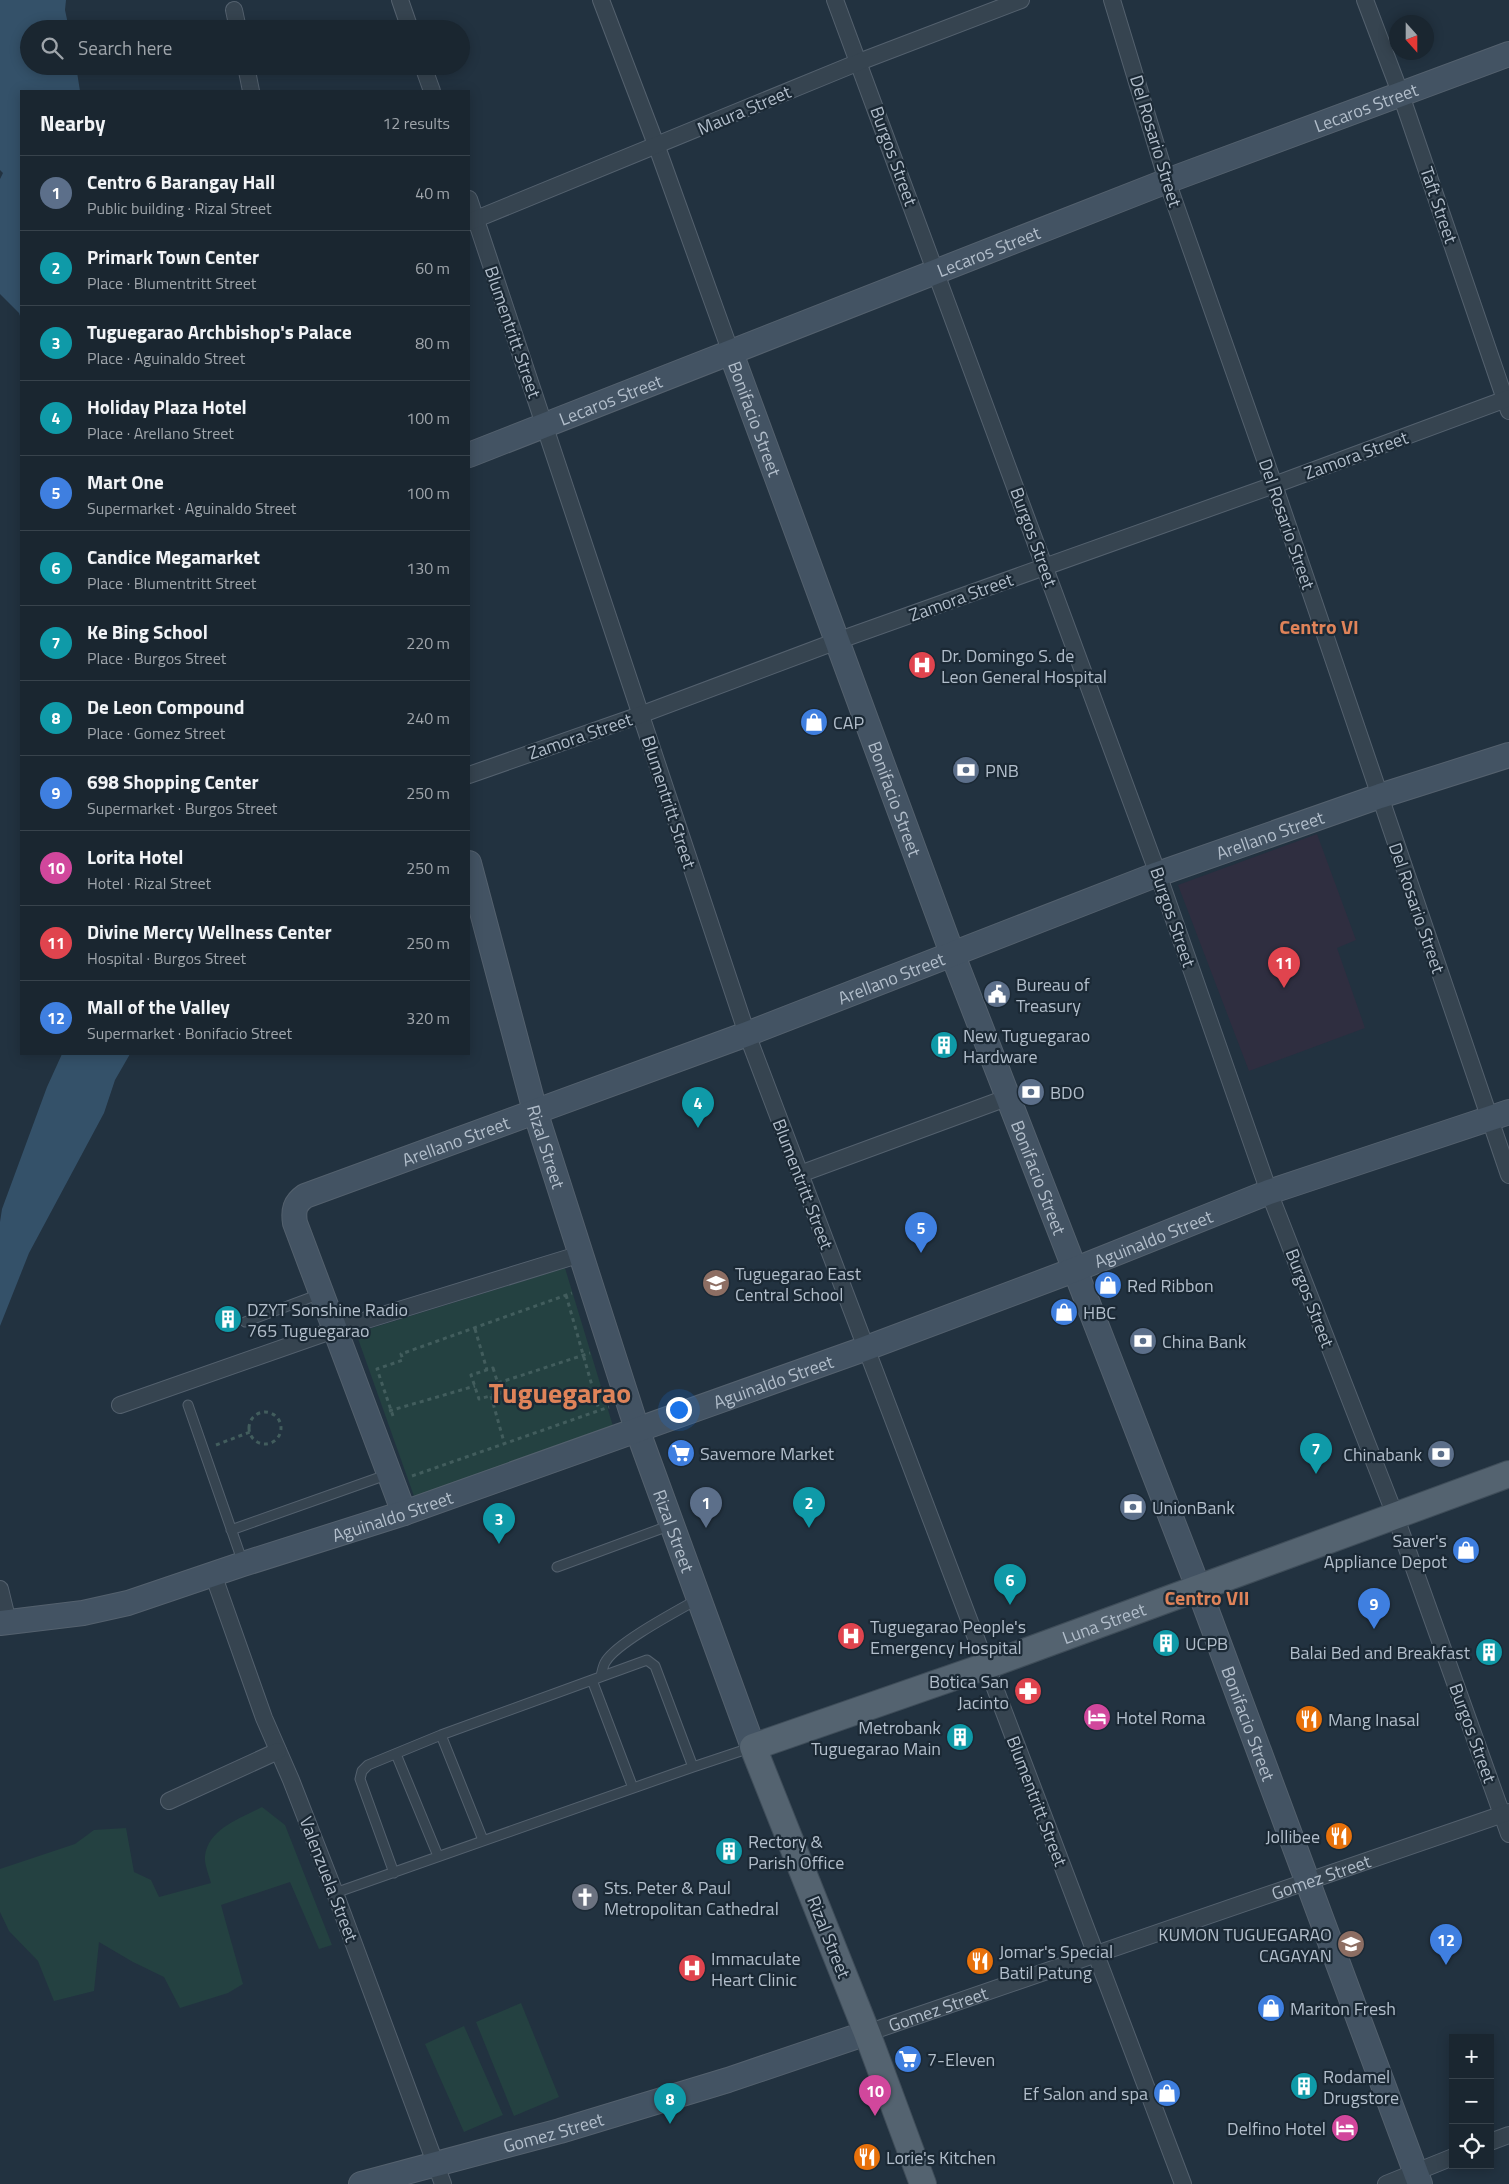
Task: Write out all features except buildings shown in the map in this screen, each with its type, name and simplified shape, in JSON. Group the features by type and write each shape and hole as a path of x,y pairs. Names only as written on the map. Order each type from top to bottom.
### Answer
{"main road":[{"name":"Luna Street","path":"753,1747 986,1666 1509,1474"},
{"name":"Rizal Street","path":"753,1747 868,2033 923,2184"}],"street":[{"path":"400,0 407,20"},
{"name":"Bonifacio Street","path":"601,0 657,147 952,953 1198,1587 1418,2178"},
{"name":"Burgos Street","path":"835,0 1158,874 1269,1192 1395,1515 1505,1814 1509,1834"},
{"name":"Maura Street","path":"472,221 657,147 859,62 1021,0"},
{"name":"Taft Street","path":"1364,0 1401,95 1508,403"},
{"name":"Del Rosario Street","path":"1115,7 1167,181 1274,485 1380,796 1499,1116 1509,1175"},
{"path":"234,10 236,20"},
{"name":"Lecaros Street","path":"470,455 544,424 731,353 936,270 1167,181 1509,54"},
{"path":"248,75 251,90"},
{"path":"426,75 432,90"},
{"name":"Blumentritt Street","path":"470,206 472,221 544,424 747,1034 864,1349 1183,2184"},
{"name":"Zamora Street","path":"470,775 640,715 837,641 1508,403"},
{"name":"Arellano Street","path":"321,1294 293,1213 295,1206 305,1196 747,1034 1158,874 1380,796 1509,755"},
{"name":"Rizal Street","path":"470,867 535,1111 591,1286 637,1428 753,1747"},
{"path":"800,1174 1009,1098"},
{"name":"Aguinaldo Street","path":"4,1623 83,1613 128,1604 243,1564 404,1513 637,1428 864,1349 1074,1270 1269,1192 1499,1116"},
{"path":"120,1405 334,1330 581,1254"},
{"path":"321,1294 368,1418 401,1474 404,1513"},
{"name":"Valenzuela Street","path":"213,1574 248,1677 335,1893 440,2174"},
{"path":"0,1589 4,1623"},
{"path":"169,1801 278,1751"},
{"name":"Gomez Street","path":"361,2184 440,2174 597,2120 728,2080 868,2033 1505,1814"},
{"path":"1494,2141 1509,2135"},
{"path":"1386,2184 1418,2178 1449,2159"}],"lane":[{"path":"245,1322 321,1294"},
{"path":"188,1405 243,1564"},
{"path":"231,1530 401,1474"},
{"path":"557,1567 672,1525"},
{"path":"601,1676 606,1662 620,1648 643,1631 699,1599"},
{"path":"394,1873 360,1779 362,1771 368,1765 441,1735 601,1676 647,1660 651,1661 655,1666 693,1767"},
{"path":"592,1680 632,1788"},
{"path":"441,1735 483,1840"},
{"path":"335,1893 753,1747"},
{"path":"396,1754 438,1856"}],"path":[{"path":"394,1419 377,1369 403,1360 401,1354 591,1286"},
{"path":"566,1295 599,1410"},
{"path":"475,1329 487,1370"},
{"path":"498,1383 611,1347"},
{"path":"493,1368 501,1393 479,1399 471,1375 487,1370 493,1368"},
{"path":"368,1418 474,1386"},
{"path":"491,1396 504,1442"},
{"path":"401,1474 628,1400"},
{"path":"262,1413 270,1413 277,1417 281,1424 280,1433 276,1440 269,1444 261,1444 254,1439 250,1432 250,1424 254,1417 262,1413"},
{"path":"203,1450 250,1432"}],"shaded area":[{"path":"0,0 66,0 65,10 67,20 20,20 20,75 77,75 80,90 20,90 20,316 0,294 0,179 3,173 0,170"},
{"path":"1317,834 1356,940 1337,948 1365,1028 1249,1071 1178,885"},
{"path":"62,1055 129,1055 115,1080 104,1113 29,1253 0,1326 0,1222 2,1209 47,1087"}],"green space":[{"path":"565,1268 613,1426 415,1499 356,1333"},
{"path":"262,1807 285,1825 332,1945 319,1949 290,1882 221,1905 243,1984 228,1993 180,2008 164,1977 99,1942 94,1991 54,2001 38,1961 9,1931 0,1912 0,1869 75,1844 94,1830 126,1828 134,1872 151,1880 159,1897 211,1883 205,1856 207,1847 212,1839 236,1820"},
{"path":"521,2003 559,2097 514,2116 476,2022"},
{"path":"464,2026 503,2115 464,2132 425,2044"}],"place":[{"name":"Dr. Domingo S. de Leon General Hospital","path":"922,665"},
{"name":"CAP","path":"814,722"},
{"name":"PNB","path":"966,770"},
{"name":"Divine Mercy Wellness Center","path":"1284,988"},
{"name":"Bureau of Treasury","path":"997,994"},
{"name":"New Tuguegarao Hardware","path":"944,1045"},
{"name":"BDO","path":"1031,1092"},
{"name":"Holiday Plaza Hotel","path":"698,1128"},
{"name":"Mart One","path":"921,1253"},
{"name":"Tuguegarao East Central School","path":"716,1283"},
{"name":"Red Ribbon","path":"1108,1285"},
{"name":"HBC","path":"1064,1312"},
{"name":"DZYT Sonshine Radio 765 Tuguegarao","path":"228,1319"},
{"name":"China Bank","path":"1143,1341"},
{"name":"Savemore Market","path":"681,1453"},
{"name":"Chinabank","path":"1441,1454"},
{"name":"Ke Bing School","path":"1316,1474"},
{"name":"UnionBank","path":"1133,1507"},
{"name":"Centro 6 Barangay Hall","path":"706,1528"},
{"name":"Primark Town Center","path":"809,1528"},
{"name":"Tuguegarao Archbishop's Palace","path":"499,1544"},
{"name":"Saver's Appliance Depot","path":"1466,1550"},
{"name":"Candice Megamarket","path":"1010,1605"},
{"name":"698 Shopping Center","path":"1374,1629"},
{"name":"Tuguegarao People's Emergency Hospital","path":"851,1636"},
{"name":"UCPB","path":"1166,1643"},
{"name":"Balai Bed and Breakfast","path":"1489,1652"},
{"name":"Botica San Jacinto","path":"1028,1691"},
{"name":"Hotel Roma","path":"1097,1717"},
{"name":"Mang Inasal","path":"1309,1719"},
{"name":"Metrobank Tuguegarao Main","path":"960,1737"},
{"name":"Jollibee","path":"1339,1836"},
{"name":"Rectory & Parish Office","path":"729,1851"},
{"name":"Sts. Peter & Paul Metropolitan Cathedral","path":"585,1897"},
{"name":"KUMON TUGUEGARAO CAGAYAN","path":"1351,1944"},
{"name":"Jomar's Special Batil Patung","path":"980,1961"},
{"name":"Mall of the Valley","path":"1446,1965"},
{"name":"Immaculate Heart Clinic","path":"692,1968"},
{"name":"Mariton Fresh","path":"1271,2008"},
{"name":"7-Eleven","path":"908,2059"},
{"name":"Rodamel Drugstore","path":"1304,2086"},
{"name":"Ef Salon and spa","path":"1167,2093"},
{"name":"Lorita Hotel","path":"875,2116"},
{"name":"De Leon Compound","path":"670,2124"},
{"name":"Delfino Hotel","path":"1345,2128"},
{"name":"Lorie's Kitchen","path":"867,2157"}],"district":[{"name":"Centro VI","path":"1319,626"},
{"name":"Tuguegarao","path":"560,1392"},
{"name":"Centro VII","path":"1207,1597"}]}
